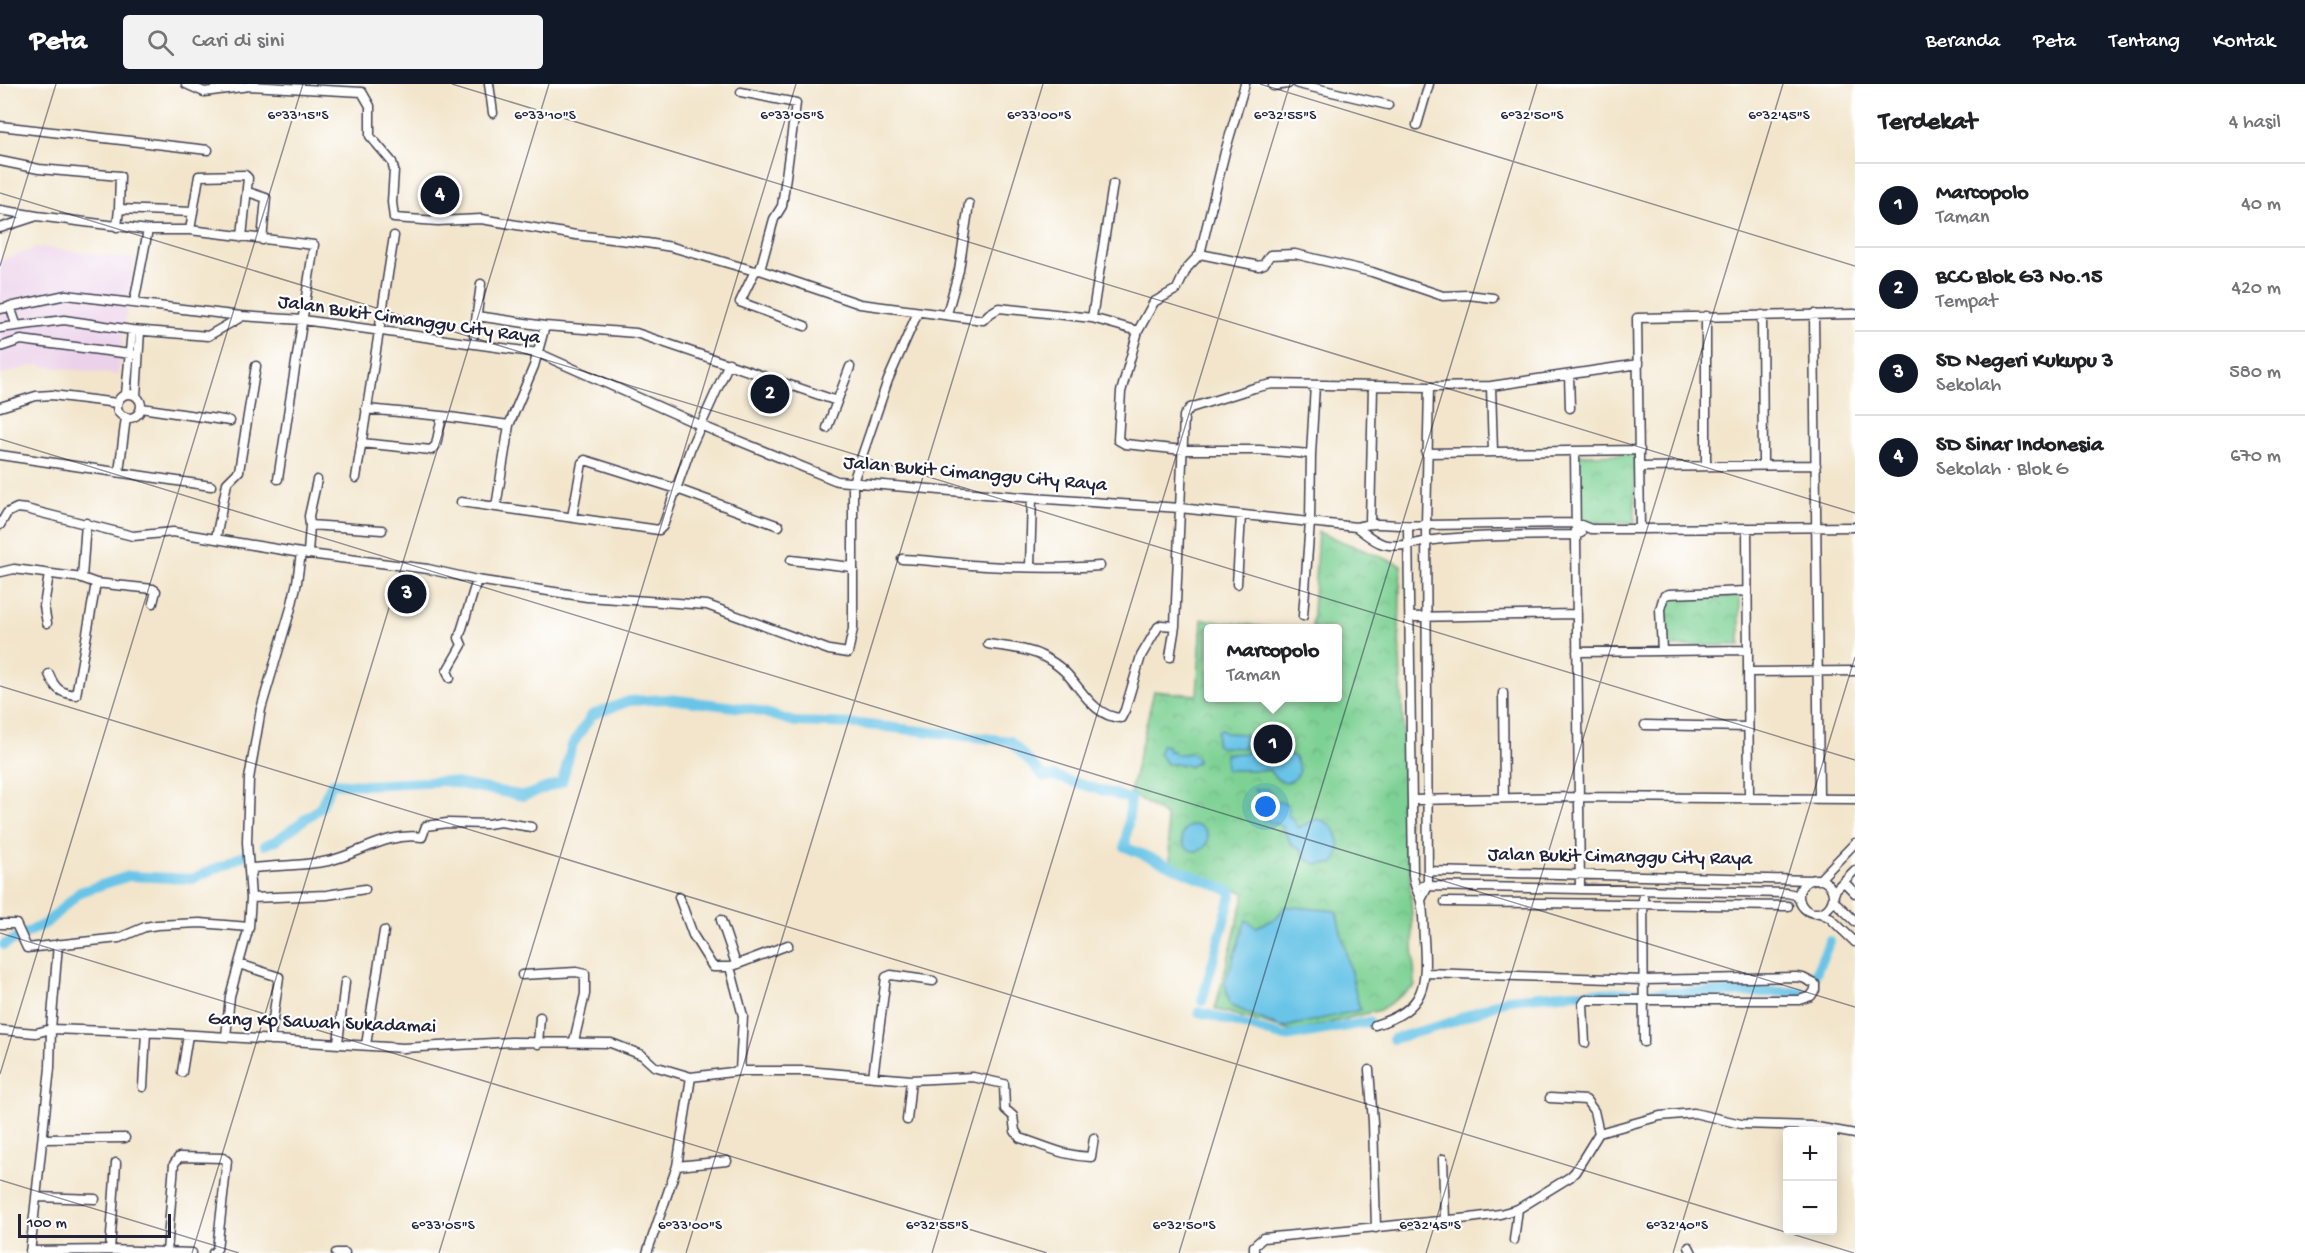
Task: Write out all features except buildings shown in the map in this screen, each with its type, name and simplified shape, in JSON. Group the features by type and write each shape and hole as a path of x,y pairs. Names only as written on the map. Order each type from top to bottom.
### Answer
{"street":[{"path":"186,84 204,92 249,86 362,92 370,106 370,136 392,162 394,218 438,221 481,219 576,235 672,247 757,270 860,304 983,320 999,308 1092,318 1138,331"},
{"path":"489,84 493,113"},
{"path":"1245,84 1225,152 1200,254 1187,268 1177,289 1154,302 1138,331 1121,392 1118,440 1125,444 1183,450 1259,450 1311,454"},
{"path":"1273,86 1288,84"},
{"path":"1298,84 1312,85 1388,105"},
{"path":"1417,125 1429,84"},
{"path":"741,92 796,103 782,206 774,219 757,270 740,302 805,326"},
{"path":"0,126 208,150"},
{"path":"0,161 39,169 120,176 117,227"},
{"path":"190,230 198,178 202,175 247,175 248,192 242,237"},
{"path":"1092,318 1113,184"},
{"path":"248,192 266,198 262,240"},
{"path":"947,314 959,270 969,204"},
{"path":"119,209 192,212"},
{"path":"0,210 117,227 190,230 262,240 314,244 278,479"},
{"path":"0,228 37,216"},
{"path":"134,303 148,230"},
{"path":"356,478 394,236"},
{"path":"1200,254 1259,266 1264,264 1270,255 1295,254 1372,272 1443,296 1468,295 1493,298"},
{"path":"474,335 481,284"},
{"name":"Jalan Bukit Cimanggu City Raya","path":"0,309 66,295 241,316 303,320 538,353 700,425 837,481 1180,508 1356,527 1370,523 1408,527 1576,523"},
{"path":"10,306 16,324"},
{"path":"0,525 7,513 17,508 133,536 173,532 216,537 304,553 429,569 477,580 587,597 707,605 829,650 848,653 853,630 853,482 888,380 918,312"},
{"path":"1814,314 1819,798"},
{"path":"1641,530 1639,364 1636,322 1639,317 1855,314"},
{"path":"1762,315 1763,465"},
{"path":"0,328 16,324 64,320 136,330 208,336 241,316"},
{"path":"477,316 545,326 636,333 837,401"},
{"path":"1706,316 1706,465"},
{"path":"496,507 509,425 538,353 545,326"},
{"path":"134,354 136,396 141,408 135,416 126,417 119,412 117,403 126,394 136,330"},
{"path":"0,347 21,340 134,354"},
{"path":"461,502 659,530 663,526 700,425 729,363"},
{"path":"1170,657 1175,626 1184,416 1190,408 1263,386 1279,384 1491,386 1639,364"},
{"path":"216,537 227,483 239,471 256,366"},
{"path":"827,428 850,367"},
{"path":"1569,375 1570,408"},
{"path":"1303,616 1316,385"},
{"path":"1370,523 1373,386"},
{"path":"1491,386 1493,452"},
{"path":"1421,900 1428,886 1426,453 1429,387"},
{"path":"126,394 136,396"},
{"path":"0,407 44,395 117,403"},
{"path":"141,408 230,421"},
{"path":"366,409 509,425"},
{"path":"361,444 431,450 436,445 442,416"},
{"path":"119,472 126,417"},
{"path":"1426,453 1640,450"},
{"path":"1575,451 1580,889"},
{"path":"0,454 211,486"},
{"path":"572,517 582,463 585,460 677,489 779,526"},
{"path":"1640,467 1816,465"},
{"path":"226,1037 230,996 249,927 251,898 247,842 249,778 261,709 295,590 310,525 309,518 317,480"},
{"path":"1030,567 1032,498"},
{"path":"1237,584 1241,515"},
{"path":"82,578 86,523"},
{"path":"1576,523 1591,529 1641,530 1855,527"},
{"path":"310,525 382,530"},
{"path":"1356,527 1372,539 1385,544 1513,535 1576,535 1591,529"},
{"path":"1375,1025 1396,1017 1413,1002 1424,985 1426,973 1421,900 1414,887 1408,527"},
{"path":"1747,528 1749,798"},
{"path":"902,559 939,560 984,566 1100,566"},
{"path":"791,560 852,567"},
{"path":"1,572 14,569 82,578 96,583 153,589 156,591 153,603"},
{"path":"47,623 44,606 49,574"},
{"path":"450,678 447,670 462,645 459,638 477,580"},
{"path":"49,674 54,687 62,693 76,695 96,583"},
{"path":"1662,651 1660,609 1664,596 1747,591"},
{"path":"1411,617 1576,614"},
{"path":"988,644 1025,650 1044,656 1065,671 1082,695 1109,716 1121,718 1141,656 1158,627 1161,625 1175,626"},
{"path":"1577,652 1748,650"},
{"path":"1748,672 1855,671"},
{"path":"1503,693 1504,798"},
{"path":"1645,725 1748,727"},
{"path":"1412,800 1578,797 1855,799"},
{"path":"250,886 253,868 331,860 382,841 411,835 423,837 426,826 447,823 500,822 531,827"},
{"path":"1855,843 1816,880 1801,888 1800,901 1808,912 1820,912 1828,908 1836,889 1855,870"},
{"name":"Jalan Bukit Cimanggu City Raya","path":"1428,871 1816,880"},
{"path":"1816,880 1830,887 1836,903 1855,921"},
{"path":"1844,882 1855,893"},
{"name":"Jalan Bukit Cimanggu City Raya","path":"1414,887 1787,893 1796,895 1800,901"},
{"path":"251,898 327,895 365,889"},
{"path":"1643,890 1644,1042"},
{"path":"680,897 693,935 713,967 733,966 788,945"},
{"path":"1445,902 1788,906"},
{"path":"1820,912 1855,942"},
{"path":"721,920 743,1016 740,1071"},
{"path":"0,924 16,924 27,948 119,938 145,927 157,925 201,923 249,927"},
{"path":"366,1045 384,931"},
{"path":"58,944 50,1068 38,1197 30,1252 110,1250 192,1253"},
{"path":"239,964 279,977 270,1040"},
{"path":"522,975 576,972 585,974 585,994 574,1041"},
{"path":"1426,973 1644,982 1803,978 1815,984 1815,990 1811,996 1799,1000 1644,998 1584,1001 1585,1043"},
{"path":"873,1077 886,977 891,975 933,981"},
{"path":"338,1043 345,982"},
{"path":"538,1044 540,1017"},
{"name":"Gang Kp Sawah Sukadamai","path":"0,1030 146,1032 403,1048 511,1042 611,1043 642,1055 654,1066 691,1077"},
{"path":"143,1087 146,1032"},
{"path":"183,1072 188,1035"},
{"path":"1369,1070 1376,1228"},
{"path":"647,1253 677,1166 691,1077 740,1071 806,1071 911,1080 973,1077 1004,1084 1004,1107 1013,1116 1017,1136 1060,1153 1091,1157 1094,1138"},
{"path":"907,1120 911,1080"},
{"path":"1550,1098 1586,1100 1594,1111 1599,1133"},
{"path":"1254,1253 1254,1246 1263,1238 1500,1215 1518,1209 1575,1172 1599,1133 1660,1116 1694,1113 1741,1124 1811,1126 1855,1134"},
{"path":"43,1139 125,1138"},
{"path":"167,1252 174,1164 179,1157 223,1158 227,1161 217,1249 213,1253"},
{"path":"1441,1159 1442,1221"},
{"path":"677,1166 727,1161"},
{"path":"110,1250 116,1163"},
{"path":"38,1197 95,1199"},
{"path":"1514,1240 1518,1209"},
{"path":"336,1253 345,1253"}],"shaded area":[{"path":"40,247 134,259 118,375 35,365 0,375 0,260"}],"green space":[{"path":"1635,454 1635,523 1581,523 1579,455"},
{"path":"1318,532 1401,565 1399,634 1415,986 1380,1010 1294,1032 1215,1009 1245,893 1171,865 1166,816 1130,793 1154,691 1197,695 1202,619 1241,624 1204,624 1204,702 1342,702 1342,624 1312,624"},
{"path":"1740,596 1740,645 1665,647 1665,599"}],"water":[{"path":"1222,729 1225,733 1245,734 1244,748 1220,747 1216,744 1217,731"},
{"path":"1253,744 1258,745 1267,753 1289,754 1295,757 1300,771 1297,776 1285,782 1269,770 1226,770 1225,754 1246,753"},
{"path":"1161,745 1168,746 1169,751 1173,751 1175,755 1191,753 1197,757 1197,762 1189,767 1185,764 1167,764 1159,754"},
{"path":"1254,789 1267,789 1273,802 1287,804 1288,815 1298,828 1317,819 1330,825 1338,837 1339,844 1337,858 1333,864 1316,864 1306,859 1301,850 1291,844 1282,826 1267,820 1268,808"},
{"path":"1195,825 1204,829 1208,838 1204,847 1195,851 1186,847 1182,838 1186,829"},
{"path":"1285,906 1336,911 1360,1010 1281,1028 1230,1005 1225,983 1246,920 1256,927 1277,918"}],"waterway":[{"path":"265,845 277,840 320,808 332,783 365,785 444,781 524,796 562,782 572,745 592,715 629,701 669,699 752,709 795,722 859,724 1010,741 1044,777 1053,776 1131,799 1125,847 1232,892 1202,1001"},
{"path":"4,945 46,923 80,892 129,876 193,879 249,853"},
{"path":"1814,977 1830,941"},
{"path":"1393,1039 1449,1023 1508,999 1572,993 1801,992"},
{"path":"1199,1012 1285,1037 1369,1022"}],"place":[{"name":"SD Sinar Indonesia","path":"440,195"},
{"name":"BCC Blok G3 No.15","path":"770,394"},
{"name":"SD Negeri Kukupu 3","path":"407,594"},
{"name":"Marcopolo","path":"1273,744"}]}
